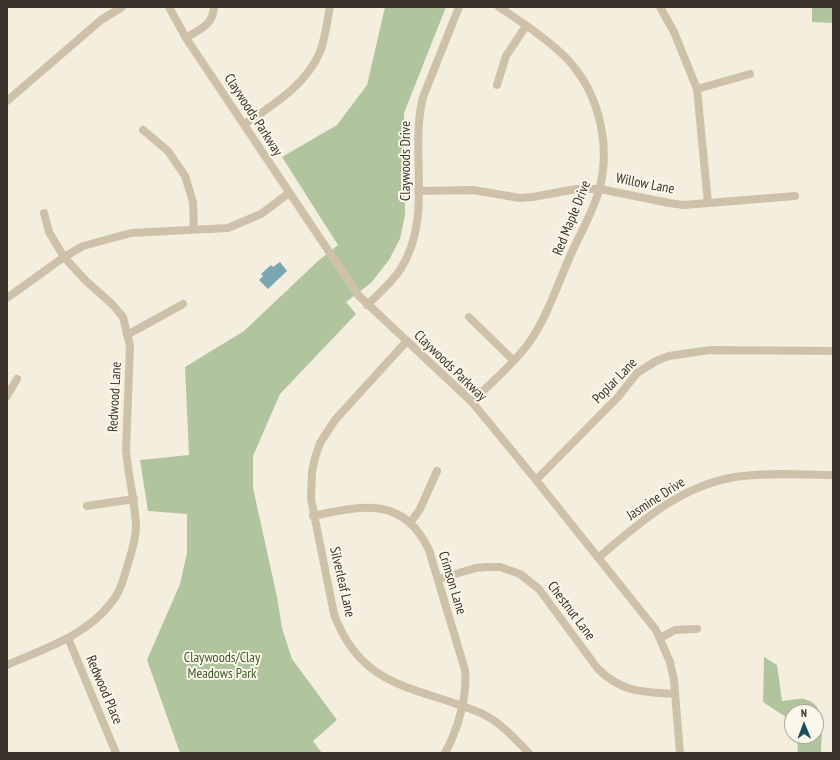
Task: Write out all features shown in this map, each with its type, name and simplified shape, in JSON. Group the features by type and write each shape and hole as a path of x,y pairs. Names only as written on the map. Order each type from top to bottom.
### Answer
{"street":[{"path":"7,101 101,20 122,7"},
{"name":"Claywoods Parkway","path":"169,7 186,38 245,124 289,193 367,305 472,402 656,630 670,662 675,694 680,753"},
{"path":"186,38 207,25 213,16 214,7"},
{"path":"245,124 302,81 312,67 320,51 330,7"},
{"name":"Claywoods Drive","path":"367,305 392,281 407,259 416,232 418,134 420,111 423,97 459,7"},
{"name":"Red Maple Drive","path":"472,402 513,360 536,333 600,188 604,162 603,140 589,90 573,66 563,55 499,7"},
{"path":"660,7 674,32 697,89 708,203"},
{"path":"497,85 506,56 526,26"},
{"path":"697,89 750,74"},
{"path":"143,130 168,151 184,176 193,202 194,229"},
{"name":"Willow Lane","path":"418,191 472,190 520,198 576,189 600,188 669,204 708,203 796,196"},
{"path":"7,298 64,257 84,246 131,233 228,228 270,209 289,193"},
{"name":"Redwood Lane","path":"7,665 68,638 91,624 112,603 124,580 132,556 136,528 134,499 127,467 126,450 131,363 130,346 123,317 64,257 49,232 44,213"},
{"path":"128,336 183,304"},
{"path":"469,317 513,360"},
{"name":"Silverleaf Lane","path":"406,342 335,420 320,443 312,470 310,486 313,516 334,614 339,628 354,652 364,663 386,679 494,720 529,753"},
{"name":"Poplar Lane","path":"536,480 618,397 637,373 656,361 669,356 710,350 833,351"},
{"path":"7,396 17,379"},
{"path":"410,523 420,509 437,471"},
{"name":"Jasmine Drive","path":"598,558 649,516 679,496 708,484 736,477 833,475"},
{"path":"87,506 134,499"},
{"name":"Crimson Lane","path":"313,516 369,506 389,510 410,523 424,540 438,579 465,670 465,695 445,753"},
{"name":"Chestnut Lane","path":"438,579 487,566 510,570 520,574 540,590 598,669 607,678 625,688 636,691 675,694"},
{"path":"660,638 675,630 696,629"},
{"name":"Redwood Place","path":"68,638 116,753"}],"green space":[{"name":"Claywoods/Clay Meadows Park","path":"385,7 446,7 404,113 405,215 400,239 389,260 371,283 346,302 356,314 280,394 253,456 253,488 277,597 282,628 292,659 337,720 313,741 322,753 180,753 147,660 180,584 187,553 187,514 148,511 140,460 189,455 185,367 244,331 318,261 338,245 282,157 337,125 367,85"},
{"path":"812,7 833,7 833,23 812,22"},
{"path":"764,657 777,665 782,701 804,699 814,704 784,704 784,716 763,702"},
{"path":"797,744 821,744 821,753 798,753"}],"water":[{"path":"280,262 287,271 268,289 259,280 263,276 261,274 271,265 273,267"}]}
